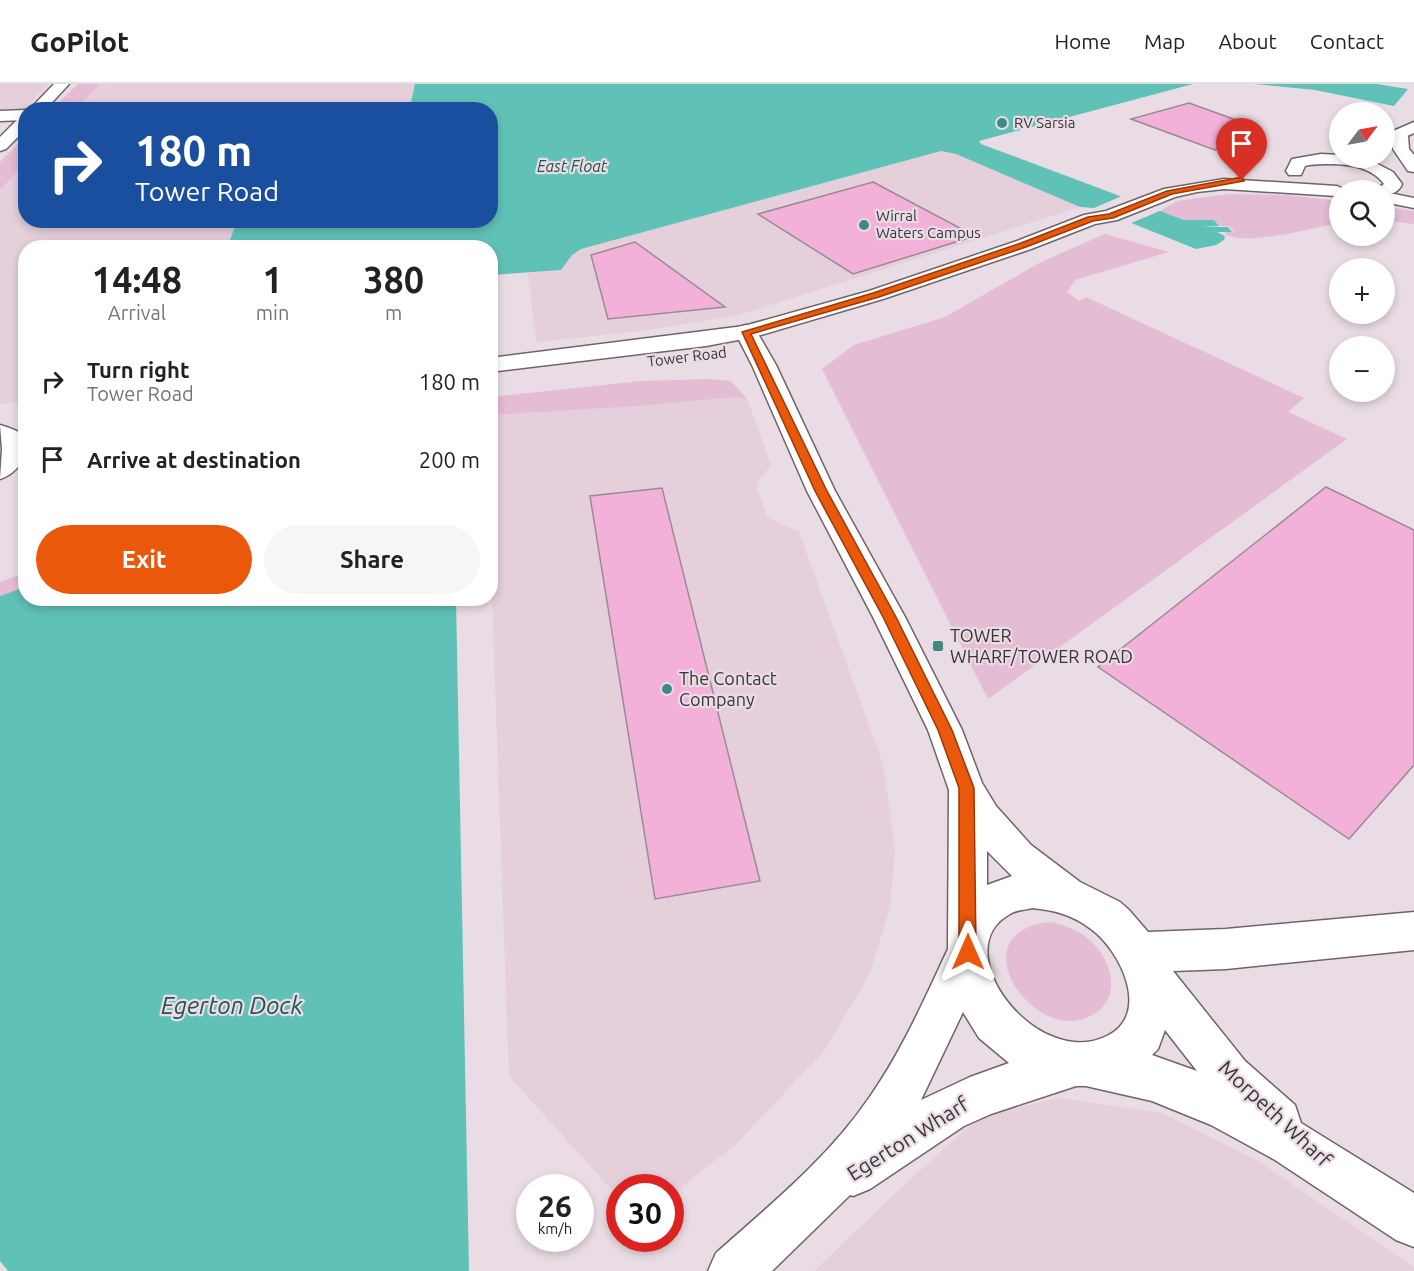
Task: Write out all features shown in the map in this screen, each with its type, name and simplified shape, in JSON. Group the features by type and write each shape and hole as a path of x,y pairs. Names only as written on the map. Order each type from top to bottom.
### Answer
{"main road":[{"path":"44,102 62,84"},
{"path":"0,116 18,115"},
{"path":"0,146 18,128"},
{"path":"1395,138 1414,167"},
{"path":"1301,166 1329,157"},
{"path":"1301,166 1324,159 1347,161 1367,166 1385,180"},
{"path":"1301,166 1309,183 1329,189"},
{"name":"Tower Road","path":"498,364 672,344 787,340 893,306 1020,260 1101,225 1110,216 1184,189 1224,184 1301,166"},
{"path":"1395,182 1414,187"},
{"name":"Tower Road","path":"1224,184 1329,190"},
{"path":"1395,188 1414,203"},
{"path":"750,340 821,491 889,617 945,730 966,788 983,817 1000,840 1024,862 1065,894 1084,902 1108,918 1128,938 1142,961 1151,996 1147,1022 1143,1033 1131,1047 1111,1059 1081,1064 1038,1055 1006,1034 981,1005 967,970 966,788"},
{"name":"Tower Road","path":"498,376 713,355 750,340"},
{"path":"0,431 18,425"},
{"path":"0,431 13,440 16,449 14,455 0,471"},
{"path":"0,471 18,465"},
{"path":"968,946 977,919 996,900 1032,890 1065,894"},
{"path":"1142,961 1226,949 1414,931"},
{"name":"Egerton Wharf","path":"734,1271 814,1199 862,1144 901,1091 927,1044 968,946"},
{"name":"Morpeth Wharf","path":"1142,961 1229,1077 1339,1173"},
{"name":"Egerton Wharf","path":"814,1199 904,1137 948,1110 986,1093 1081,1064"},
{"name":"Morpeth Wharf","path":"1081,1064 1160,1081 1237,1114 1339,1173 1414,1222"}],"shaded area":[{"path":"0,84 49,84 31,102 18,102 18,109 0,110"},
{"path":"78,84 100,84 83,102 59,102"},
{"path":"100,84 415,84 411,102 83,102"},
{"path":"18,144 18,171 0,190 0,162"},
{"path":"941,151 956,154 1080,207 736,316 642,331 536,342 528,273 561,270 572,255 581,249"},
{"path":"18,171 18,228 234,228 230,240 18,240 18,402 0,404 0,190"},
{"path":"1229,194 1286,195 1329,200 1329,225 1279,235 1233,237 1224,233 1234,231 1229,226 1219,226 1214,220 1184,220 1160,211 1177,201"},
{"path":"1395,208 1414,211 1414,224 1395,221"},
{"path":"1105,234 1169,252 1075,280 1067,292 1079,301 1086,297 1304,398 1288,412 1347,439 988,699 822,369 854,345 945,317 1041,262"},
{"path":"708,379 731,381 747,399 735,397 498,415 498,396 641,381"},
{"path":"735,397 747,399 771,465 756,484 767,517 799,532 883,764 895,849 890,908 869,975 824,1051 736,1144 684,1185 684,1174 606,1174 606,1184 509,1076 492,606 498,606 498,414"},
{"path":"18,576 18,590 0,596 0,582"},
{"path":"1051,922 1073,929 1088,938 1100,952 1110,974 1109,996 1104,1005 1083,1019 1062,1020 1042,1013 1024,999 1012,981 1006,961 1009,943 1024,929"},
{"path":"1059,1098 1162,1113 1255,1159 1414,1267 1414,1271 814,1271 979,1117"}],"water":[{"name":"East Float","path":"415,84 1193,84 979,141 981,144 1184,220 1214,220 1219,226 1201,227 1228,227 1232,232 1217,232 1225,236 1224,240 1216,245 1196,249 1094,208 1080,207 956,154 941,151 581,249 572,255 561,270 498,274 498,240 230,240 234,228 498,228 498,102 411,102"},
{"path":"1255,84 1377,84 1408,89 1395,105 1395,102 1374,102 1315,90"},
{"name":"Egerton Dock","path":"18,590 18,606 456,606 469,1271 8,1271 0,1261 0,596"}],"pier":[{"path":"1124,195 1162,210 1129,224 1092,209"}],"building":[{"path":"1189,103 1250,125 1239,128 1261,136 1215,150 1131,119"},
{"name":"Wirral Waters Campus","path":"873,182 975,236 853,274 758,214"},
{"path":"635,242 725,307 608,319 591,255"},
{"path":"1326,487 1414,530 1414,765 1349,839 1098,667"},
{"name":"The Contact Company","path":"662,488 760,881 655,899 590,496"}],"place":[{"name":"RV Sarsia","path":"1002,123"},
{"name":"Wirral Waters Campus","path":"864,225"},
{"name":"TOWER WHARF/TOWER ROAD","path":"938,646"},
{"name":"The Contact Company","path":"667,689"}],"route":[{"path":"968,952 966,788 945,730 889,617 821,491 764,365 746,332 876,295 962,267 1091,219 1110,216 1159,196 1184,189 1242,180"}]}
